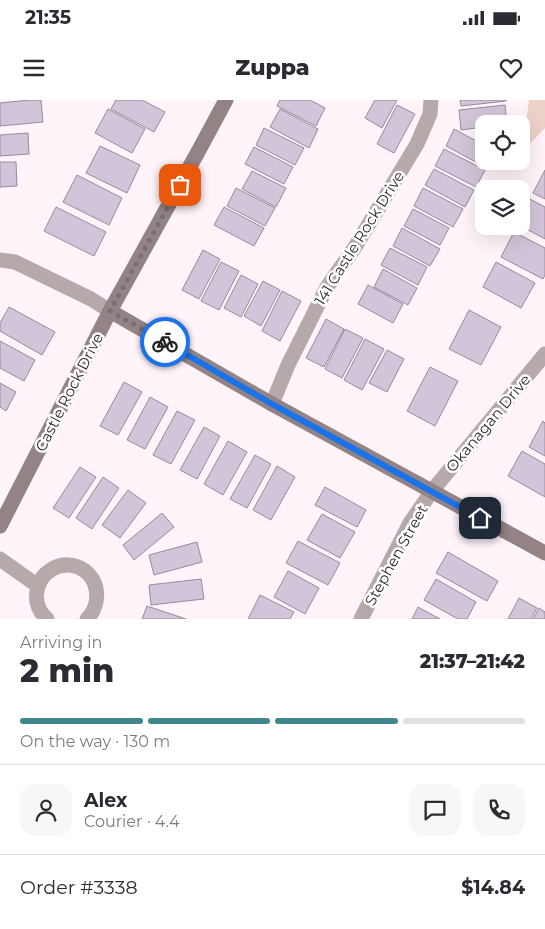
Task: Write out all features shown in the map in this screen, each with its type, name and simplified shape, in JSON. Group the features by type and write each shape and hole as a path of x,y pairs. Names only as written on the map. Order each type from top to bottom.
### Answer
{"street":[{"name":"Castle Rock Drive","path":"0,526 110,311 226,100"},
{"name":"141 Castle Rock Drive","path":"272,404 288,365 326,287 355,248 417,144 430,114 431,100"},
{"path":"0,260 15,262 91,299 272,404 545,554"},
{"name":"Okanagan Drive","path":"432,491 545,354"},
{"name":"Stephen Street","path":"360,619 410,523 432,491"},
{"path":"0,559 38,586"},
{"path":"47,619 42,615 38,606 36,596 38,586 42,577 50,570 59,566 78,568 93,580 97,590 97,600 94,609 87,619"}],"shaded area":[{"path":"529,100 545,100 545,128 530,144 530,115 527,115"}],"building":[{"path":"41,100 43,122 0,126 0,103"},
{"path":"116,100 142,100 165,112 154,132 111,109"},
{"path":"280,100 310,100 325,108 316,126 277,106"},
{"path":"375,100 397,100 382,128 365,118"},
{"path":"460,100 506,100 506,101 461,106"},
{"path":"397,105 415,114 394,153 377,144"},
{"path":"505,105 506,115 475,115 475,128 461,130 459,110"},
{"path":"108,109 145,129 132,153 95,133"},
{"path":"280,109 318,129 309,148 270,127"},
{"path":"264,128 304,148 295,165 256,145"},
{"path":"454,129 475,140 475,162 446,146"},
{"path":"28,133 29,154 0,156 0,135"},
{"path":"100,146 140,165 127,193 86,173"},
{"path":"254,147 293,167 284,184 245,164"},
{"path":"444,149 475,165 475,170 485,170 480,180 475,180 475,186 435,166"},
{"path":"0,162 16,162 17,186 0,187"},
{"path":"434,169 474,190 465,207 425,185"},
{"path":"545,170 545,199 533,193"},
{"path":"252,171 286,188 276,207 242,189"},
{"path":"77,175 122,198 109,225 63,202"},
{"path":"236,188 275,208 265,226 227,206"},
{"path":"423,188 463,209 453,227 414,206"},
{"path":"530,199 545,207 545,239 530,231"},
{"path":"56,207 106,232 94,256 44,231"},
{"path":"224,207 264,228 254,246 214,225"},
{"path":"413,209 449,228 440,245 404,226"},
{"path":"402,228 440,249 430,266 393,246"},
{"path":"512,235 520,235 545,248 545,275 543,279 501,257"},
{"path":"390,248 427,267 418,285 381,265"},
{"path":"203,250 220,259 199,299 182,290"},
{"path":"221,262 239,271 219,310 201,301"},
{"path":"496,262 535,283 521,308 483,287"},
{"path":"383,269 417,288 408,305 374,287"},
{"path":"241,275 258,284 241,317 224,308"},
{"path":"263,281 280,290 261,326 244,316"},
{"path":"368,285 403,304 393,323 358,304"},
{"path":"282,291 301,301 280,341 262,331"},
{"path":"9,307 55,332 42,355 0,331 0,323"},
{"path":"469,310 501,327 481,365 449,349"},
{"path":"326,319 344,329 324,367 306,358"},
{"path":"345,329 363,338 342,378 325,369"},
{"path":"365,339 384,349 362,390 344,380"},
{"path":"0,341 35,360 24,381 0,368"},
{"path":"387,350 404,359 387,392 369,383"},
{"path":"430,367 458,381 435,426 407,411"},
{"path":"124,382 142,392 118,435 100,426"},
{"path":"0,383 16,392 6,411 0,407"},
{"path":"150,397 168,407 145,449 127,440"},
{"path":"177,411 195,420 171,464 153,455"},
{"path":"543,421 545,423 545,456 529,447"},
{"path":"204,427 220,436 197,479 180,470"},
{"path":"228,441 247,452 223,495 204,484"},
{"path":"522,451 545,464 545,497 508,476"},
{"path":"255,455 271,464 247,508 230,499"},
{"path":"277,466 295,477 271,520 253,510"},
{"path":"80,467 96,477 69,518 53,508"},
{"path":"103,477 119,488 92,529 76,518"},
{"path":"325,487 366,510 357,527 315,505"},
{"path":"128,490 146,503 120,538 102,525"},
{"path":"162,513 174,527 134,560 123,545"},
{"path":"322,514 355,532 340,558 307,540"},
{"path":"298,541 340,563 328,585 286,563"},
{"path":"197,542 202,562 154,575 149,555"},
{"path":"448,552 498,581 487,601 436,573"},
{"path":"288,571 319,588 305,614 274,597"},
{"path":"201,579 204,599 151,605 149,585"},
{"path":"436,579 476,602 467,619 458,619 424,600"},
{"path":"260,595 294,612 290,619 248,619"},
{"path":"519,598 537,608 531,619 508,619"},
{"path":"147,606 186,619 142,619"},
{"path":"418,607 440,619 412,619"},
{"path":"539,608 545,612 545,619 533,619"}],"way so far":[{"path":"165,342 110,311 180,185"}],"route":[{"path":"165,342 272,404 480,518"}]}
